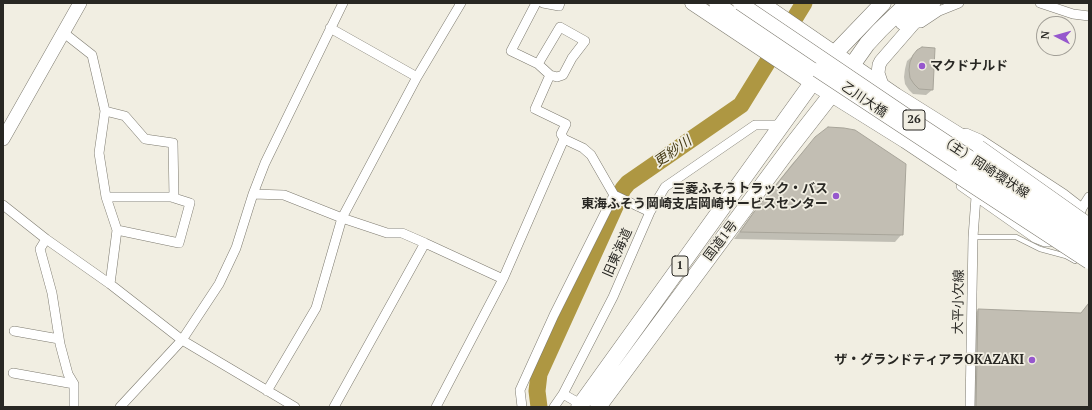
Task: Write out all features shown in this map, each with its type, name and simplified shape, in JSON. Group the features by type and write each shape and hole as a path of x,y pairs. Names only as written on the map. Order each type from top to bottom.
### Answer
{"highway":[{"name":"国道1号","path":"582,406 782,125 814,76 883,3"},
{"name":"国道1号","path":"598,407 789,149 834,96 855,67 867,44 908,3"},
{"path":"855,67 924,3"}],"main road":[{"name":"26","path":"692,3 780,62 814,76"},
{"name":"26","path":"716,3 805,61 814,76 834,96 905,141 1083,262"},
{"name":"（主）岡崎環状線","path":"740,3 1089,237"},
{"name":"26","path":"762,3 882,86 979,147 1089,224"},
{"name":"乙川大橋","path":"814,76 987,182 1089,252"}],"street":[{"path":"3,138 80,3"},
{"path":"120,407 182,340 219,284 236,248 253,194 265,163 343,3"},
{"path":"267,391 316,308 342,218 417,77 461,3"},
{"path":"536,3 511,51 538,64 550,75 557,76 563,75 572,58 585,41 560,27 538,64"},
{"path":"544,3 559,6 560,3"},
{"path":"882,86 878,73 878,65 914,23 934,3"},
{"path":"914,23 921,24 940,11 959,3"},
{"path":"1040,3 1073,14 1089,16"},
{"path":"330,28 417,77"},
{"path":"64,33 92,55 105,111 99,153 106,197 117,230 110,284"},
{"path":"550,75 535,109 566,124 561,134 564,139 583,148 591,155 614,195 650,212"},
{"path":"105,111 125,116 145,139 173,143 174,198"},
{"path":"905,141 922,158 1035,238 1041,241 1060,242 1072,232 1087,202 1064,194 980,139 930,117"},
{"name":"旧東海道","path":"554,407 563,394 613,297 650,212 665,187 755,125 782,125"},
{"path":"436,407 503,280 564,139"},
{"path":"253,194 284,195 342,218 387,233 402,233 503,280"},
{"path":"522,407 520,390 554,315 614,195"},
{"path":"106,197 174,198 190,203 179,243 117,230"},
{"name":"大平小欠線","path":"970,407 973,237 976,197"},
{"path":"3,205 46,239 110,284 182,340 295,407"},
{"path":"46,239 40,250 52,293 59,339 68,374 74,384 74,407"},
{"path":"334,407 425,243"},
{"path":"14,331 59,339"},
{"path":"13,373 74,384"},
{"path":"563,394 582,406"}],"lane":[{"path":"973,237 1016,237 1040,249 1083,262"}],"building":[{"name":"マクドナルド","path":"922,47 935,48 933,90 919,89 910,78 910,62 917,50"},
{"name":"三菱ふそうトラック・バス 東海ふそう岡崎支店岡崎サービスセンター","path":"828,127 855,130 906,164 903,235 740,232 754,212 815,137"},
{"name":"ザ・グランドティアラOKAZAKI","path":"1089,303 1089,407 976,407 978,309 1081,313"}],"waterway":[{"name":"更紗川","path":"539,407 537,391 539,374 623,189 628,183 741,105 804,3"}],"place":[{"name":"マクドナルド","path":"922,66"},
{"name":"三菱ふそうトラック・バス 東海ふそう岡崎支店岡崎サービスセンター","path":"836,196"},
{"name":"ザ・グランドティアラOKAZAKI","path":"1032,360"}]}
